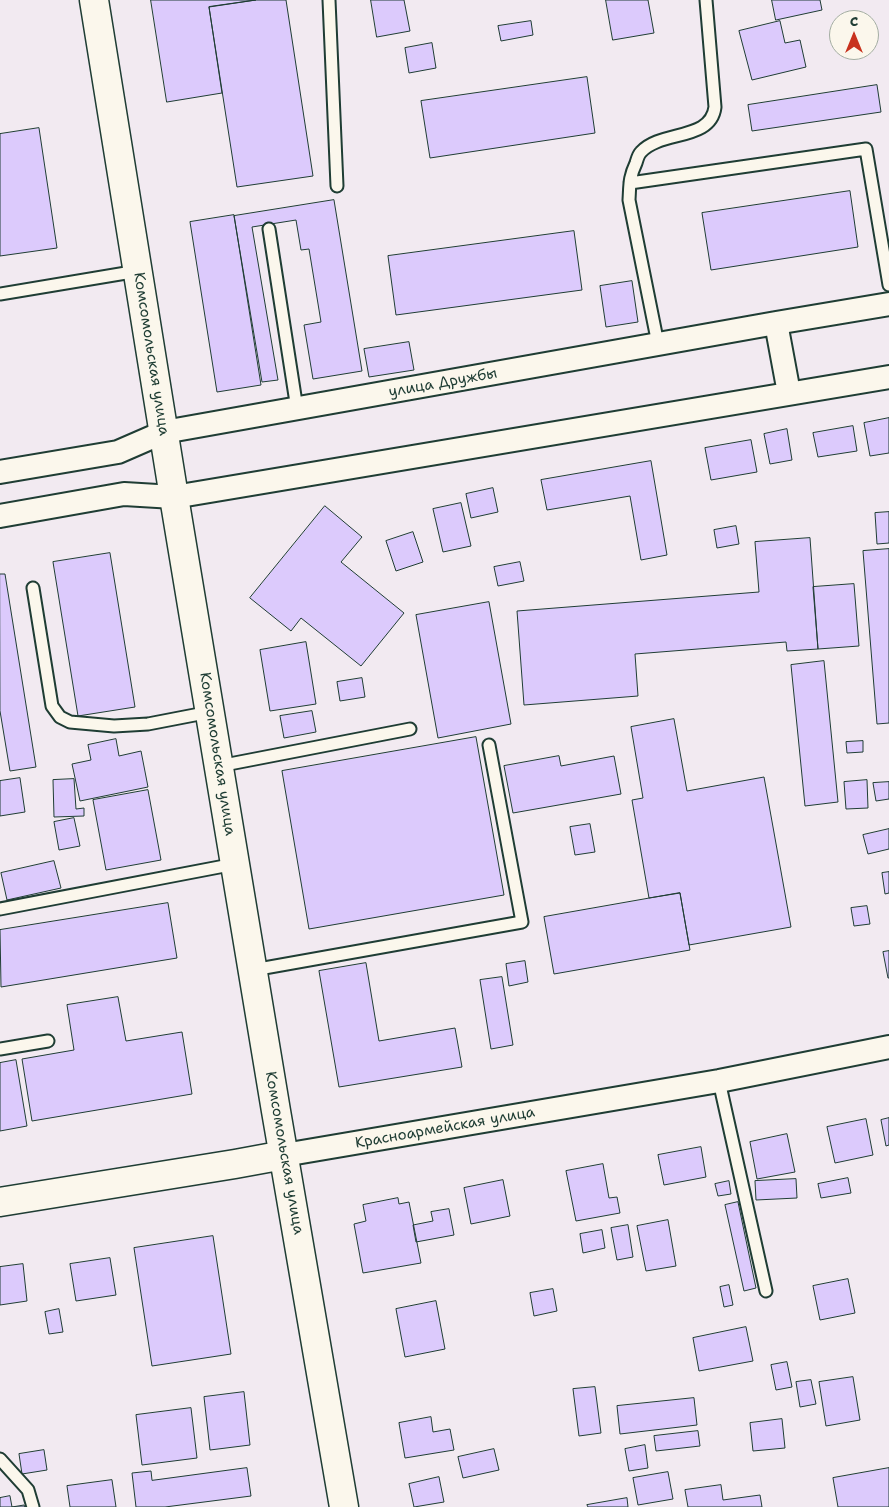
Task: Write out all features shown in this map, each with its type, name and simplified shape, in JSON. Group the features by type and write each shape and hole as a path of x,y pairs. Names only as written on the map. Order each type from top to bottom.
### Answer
{"street":[{"name":"Комсомольская улица","path":"94,0 174,498 344,1507"},
{"name":"улица Дружбы","path":"0,472 118,452 164,432 889,304"},
{"path":"776,323 789,393"},
{"path":"0,516 124,494 174,498 889,377"},
{"name":"Красноармейская улица","path":"0,1202 235,1164 719,1081 889,1047"}],"lane":[{"path":"329,0 337,186"},
{"path":"658,344 629,200 630,176 640,153 657,140 701,129 714,116 715,107 706,0"},
{"path":"630,183 866,149 889,285"},
{"path":"269,229 297,409"},
{"path":"0,294 138,271"},
{"path":"33,588 52,706 60,717 70,722 114,726 156,723 210,712"},
{"path":"219,766 410,729"},
{"path":"253,970 522,922 489,745"},
{"path":"0,909 235,864"},
{"path":"0,1049 48,1041"},
{"path":"719,1081 766,1290"},
{"path":"0,1458 28,1490 33,1507"}],"building":[{"path":"151,0 256,0 209,7 222,93 167,102"},
{"path":"256,0 286,0 313,176 237,187 209,7"},
{"path":"371,0 404,0 410,31 377,37"},
{"path":"606,0 648,0 654,33 613,40"},
{"path":"772,0 820,0 822,10 776,20"},
{"path":"531,21 533,35 501,41 498,26"},
{"path":"780,21 785,43 800,40 806,67 752,80 739,31"},
{"path":"432,43 436,68 409,73 405,48"},
{"path":"587,77 595,133 430,158 421,101"},
{"path":"877,85 881,112 752,131 748,105"},
{"path":"39,128 57,248 0,256 0,134"},
{"path":"850,191 858,247 711,270 702,213"},
{"path":"334,200 362,371 313,379 304,325 321,322 309,249 301,250 296,220 252,227 278,380 262,382 234,216"},
{"path":"234,215 261,385 217,392 190,222"},
{"path":"574,231 582,290 396,315 388,256"},
{"path":"632,281 638,322 606,327 600,286"},
{"path":"409,342 414,370 369,377 364,349"},
{"path":"889,418 889,453 870,456 864,423"},
{"path":"853,426 857,451 818,457 813,433"},
{"path":"787,429 792,460 770,464 764,434"},
{"path":"751,440 757,472 711,480 705,448"},
{"path":"651,461 667,555 641,560 630,496 547,510 541,480"},
{"path":"493,488 498,512 471,518 466,494"},
{"path":"461,503 471,546 443,552 433,509"},
{"path":"325,506 362,537 341,562 404,613 361,666 301,618 291,631 250,598"},
{"path":"889,512 889,543 877,544 875,513"},
{"path":"736,526 739,544 717,548 714,530"},
{"path":"413,532 423,562 396,571 386,541"},
{"path":"810,538 818,649 787,651 786,642 635,654 638,696 524,705 517,611 759,592 755,542"},
{"path":"889,549 889,723 877,724 863,551"},
{"path":"110,553 135,707 78,716 53,562"},
{"path":"520,562 524,581 498,586 494,567"},
{"path":"0,574 5,574 36,767 10,771 0,711"},
{"path":"854,584 859,646 818,649 813,587"},
{"path":"489,602 511,724 438,738 416,615"},
{"path":"306,642 316,704 270,711 260,650"},
{"path":"824,661 838,802 805,806 791,665"},
{"path":"362,678 365,697 340,701 337,682"},
{"path":"312,711 316,732 284,738 280,716"},
{"path":"674,719 687,791 764,777 791,927 689,945 680,893 649,898 632,800 643,798 631,727"},
{"path":"476,737 504,895 309,929 282,771"},
{"path":"116,739 119,756 141,751 148,787 80,801 72,764 91,760 88,745"},
{"path":"863,741 863,752 847,753 846,742"},
{"path":"559,756 561,766 614,756 621,794 513,813 504,766"},
{"path":"20,778 25,812 0,816 0,781"},
{"path":"74,779 76,809 84,808 84,816 54,817 53,780"},
{"path":"867,780 868,808 846,809 844,782"},
{"path":"889,782 889,799 876,801 873,783"},
{"path":"148,790 161,860 106,870 93,800"},
{"path":"74,818 80,846 59,850 54,822"},
{"path":"590,824 595,852 575,855 570,827"},
{"path":"889,829 889,849 868,854 863,835"},
{"path":"54,861 61,888 7,900 1,873"},
{"path":"889,872 889,893 885,894 882,873"},
{"path":"680,893 690,950 554,974 544,917"},
{"path":"168,903 177,958 1,987 0,930"},
{"path":"867,906 870,924 854,926 851,908"},
{"path":"889,951 889,978 888,978 883,952"},
{"path":"525,961 528,982 509,986 506,964"},
{"path":"366,963 379,1041 455,1028 462,1067 339,1087 319,971"},
{"path":"502,977 513,1045 491,1049 480,980"},
{"path":"118,997 126,1041 182,1032 192,1094 32,1121 22,1059 74,1050 67,1005"},
{"path":"16,1060 27,1126 0,1131 0,1063"},
{"path":"889,1118 889,1145 886,1146 881,1120"},
{"path":"866,1119 873,1155 835,1163 827,1127"},
{"path":"787,1134 795,1172 757,1179 750,1142"},
{"path":"701,1147 706,1177 664,1185 658,1155"},
{"path":"603,1164 609,1198 617,1197 620,1213 576,1221 566,1171"},
{"path":"848,1178 851,1193 821,1198 818,1184"},
{"path":"796,1179 797,1198 756,1200 755,1181"},
{"path":"503,1180 510,1216 471,1224 464,1188"},
{"path":"729,1181 731,1194 718,1196 715,1184"},
{"path":"398,1198 399,1204 409,1202 421,1263 363,1273 354,1224 366,1221 363,1205"},
{"path":"738,1202 756,1288 744,1291 725,1205"},
{"path":"449,1209 454,1235 416,1242 413,1225 433,1221 431,1212"},
{"path":"668,1220 676,1266 646,1271 637,1226"},
{"path":"628,1225 633,1257 617,1260 611,1228"},
{"path":"602,1230 605,1248 583,1253 580,1234"},
{"path":"213,1236 231,1354 152,1366 134,1248"},
{"path":"110,1258 116,1295 76,1301 70,1264"},
{"path":"23,1264 27,1301 0,1305 0,1267"},
{"path":"848,1279 855,1313 820,1320 813,1286"},
{"path":"729,1285 733,1305 724,1307 720,1287"},
{"path":"553,1289 557,1311 534,1316 530,1293"},
{"path":"436,1301 445,1349 405,1357 396,1309"},
{"path":"59,1309 63,1332 49,1334 45,1312"},
{"path":"746,1327 753,1361 699,1371 693,1338"},
{"path":"787,1362 792,1387 776,1390 771,1365"},
{"path":"853,1377 860,1420 826,1426 819,1382"},
{"path":"811,1380 816,1404 800,1407 796,1382"},
{"path":"595,1387 601,1433 579,1436 573,1389"},
{"path":"244,1392 250,1445 210,1450 204,1397"},
{"path":"694,1398 697,1425 620,1434 617,1406"},
{"path":"191,1408 197,1458 142,1465 136,1415"},
{"path":"431,1417 433,1432 450,1429 454,1450 405,1458 399,1423"},
{"path":"782,1419 785,1448 753,1451 750,1423"},
{"path":"698,1431 700,1446 656,1451 654,1436"},
{"path":"645,1445 648,1468 629,1471 625,1449"},
{"path":"494,1449 499,1470 463,1478 458,1457"},
{"path":"44,1450 47,1470 22,1474 19,1454"},
{"path":"247,1468 251,1496 165,1507 136,1507 132,1473 151,1471 152,1480"},
{"path":"889,1468 889,1507 838,1507 833,1478"},
{"path":"668,1472 673,1499 638,1505 633,1478"},
{"path":"439,1477 444,1502 414,1507 409,1484"},
{"path":"112,1480 116,1507 70,1507 67,1486"},
{"path":"721,1485 723,1500 760,1495 762,1507 688,1507 685,1490"},
{"path":"10,1496 12,1507 0,1507 0,1498"},
{"path":"627,1498 628,1507 588,1507 587,1505"}]}
